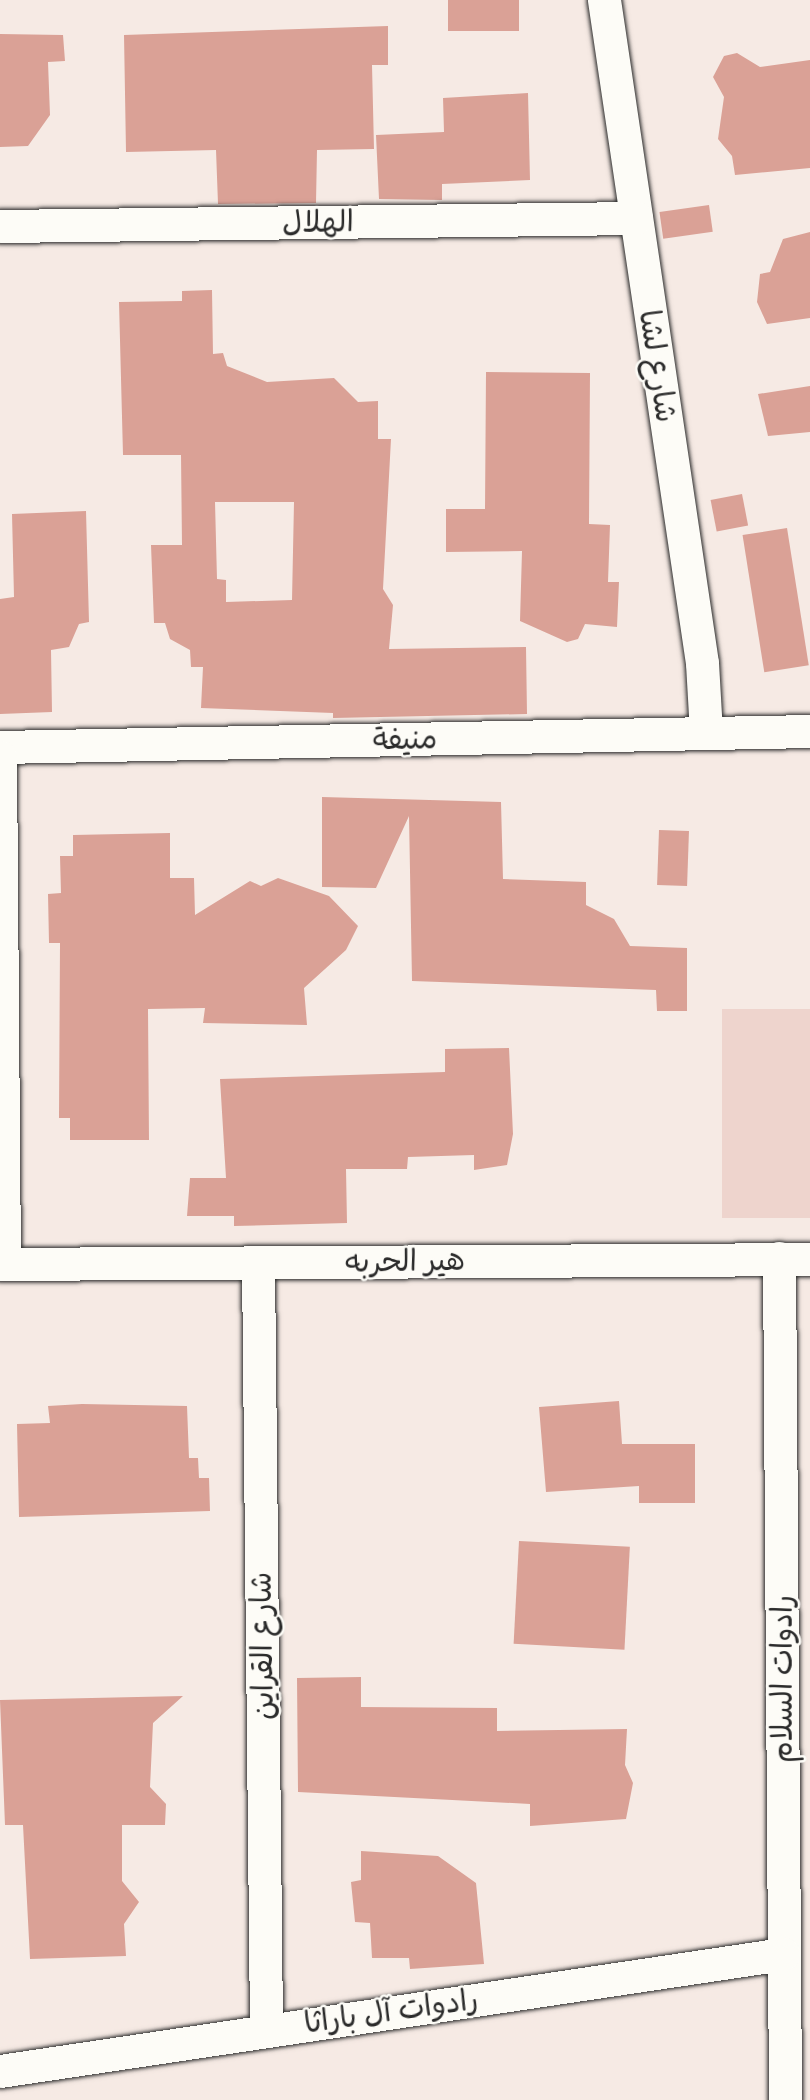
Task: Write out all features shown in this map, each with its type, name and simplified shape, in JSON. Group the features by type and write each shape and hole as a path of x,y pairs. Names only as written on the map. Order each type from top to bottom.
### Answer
{"street":[{"name":"شارع لشا","path":"604,0 702,663 706,733"},
{"name":"الهلال","path":"0,226 636,218"},
{"name":"منيفة","path":"0,747 810,731"},
{"path":"0,757 2,1264"},
{"name":"هير الحربه","path":"2,1264 795,1259"},
{"name":"رادوات السلام","path":"785,2100 783,1954 795,1259"},
{"name":"شارع القراين","path":"258,1263 267,2029"},
{"name":"رادوات آل باراثا","path":"0,2071 783,1954"}],"shaded area":[{"path":"722,1009 810,1009 810,1218 722,1218"}],"building":[{"path":"448,0 519,0 519,31 448,31"},
{"path":"388,26 388,65 372,65 374,149 317,150 316,203 218,204 216,150 126,152 124,35"},
{"path":"0,34 63,35 65,61 48,62 50,115 28,146 0,147"},
{"path":"737,53 760,67 810,60 810,168 735,175 732,156 718,139 724,97 713,77 724,56"},
{"path":"528,93 530,180 442,184 442,200 379,199 376,135 444,132 443,98"},
{"path":"709,205 713,232 663,239 659,212"},
{"path":"810,232 810,318 767,324 757,302 760,274 770,272 783,239"},
{"path":"212,290 213,354 223,353 227,366 267,382 334,378 358,402 378,401 378,439 391,439 383,589 393,605 389,649 526,647 527,714 333,718 333,713 201,708 203,667 191,667 190,650 170,639 165,623 154,623 151,545 182,545 181,455 123,455 119,302 182,301 182,291","holes":["215,502 294,502 292,600 226,602 226,580 217,579"]},
{"path":"486,372 590,373 589,524 610,525 608,582 619,582 617,627 585,624 578,639 567,642 520,621 522,551 446,552 446,509 485,509"},
{"path":"810,386 810,432 768,436 758,394"},
{"path":"742,494 748,525 717,532 711,500"},
{"path":"86,511 89,622 79,624 69,647 51,650 52,712 0,714 0,599 14,597 12,514"},
{"path":"787,528 809,665 764,672 743,535"},
{"path":"322,797 501,802 503,879 586,882 586,905 614,919 630,946 687,948 687,1011 657,1011 656,990 412,981 409,816 376,888 322,887"},
{"path":"659,830 689,831 687,886 657,885"},
{"path":"170,833 170,878 194,878 195,915 250,881 261,886 278,878 329,896 358,926 346,950 304,988 307,1025 203,1023 205,1008 148,1009 149,1140 70,1140 70,1118 59,1118 60,943 49,943 48,894 61,893 60,856 73,856 73,835"},
{"path":"509,1048 513,1134 507,1165 474,1170 474,1155 408,1157 407,1169 346,1169 347,1223 234,1226 234,1216 187,1216 190,1178 226,1178 220,1079 445,1072 445,1049"},
{"path":"619,1401 622,1444 695,1444 695,1503 639,1503 639,1486 546,1492 539,1407"},
{"path":"48,1406 187,1406 189,1458 198,1458 199,1478 209,1478 210,1511 19,1517 17,1424 50,1423"},
{"path":"519,1541 630,1547 624,1650 514,1644"},
{"path":"361,1677 361,1707 497,1708 497,1731 627,1729 625,1765 633,1783 626,1819 530,1826 530,1804 298,1792 297,1678"},
{"path":"183,1696 153,1723 150,1787 166,1804 165,1825 122,1825 122,1881 139,1902 124,1924 126,1956 30,1959 23,1825 5,1825 0,1700"},
{"path":"361,1851 438,1856 476,1883 484,1964 410,1969 409,1958 372,1958 370,1923 355,1922 351,1882 361,1880"}]}
